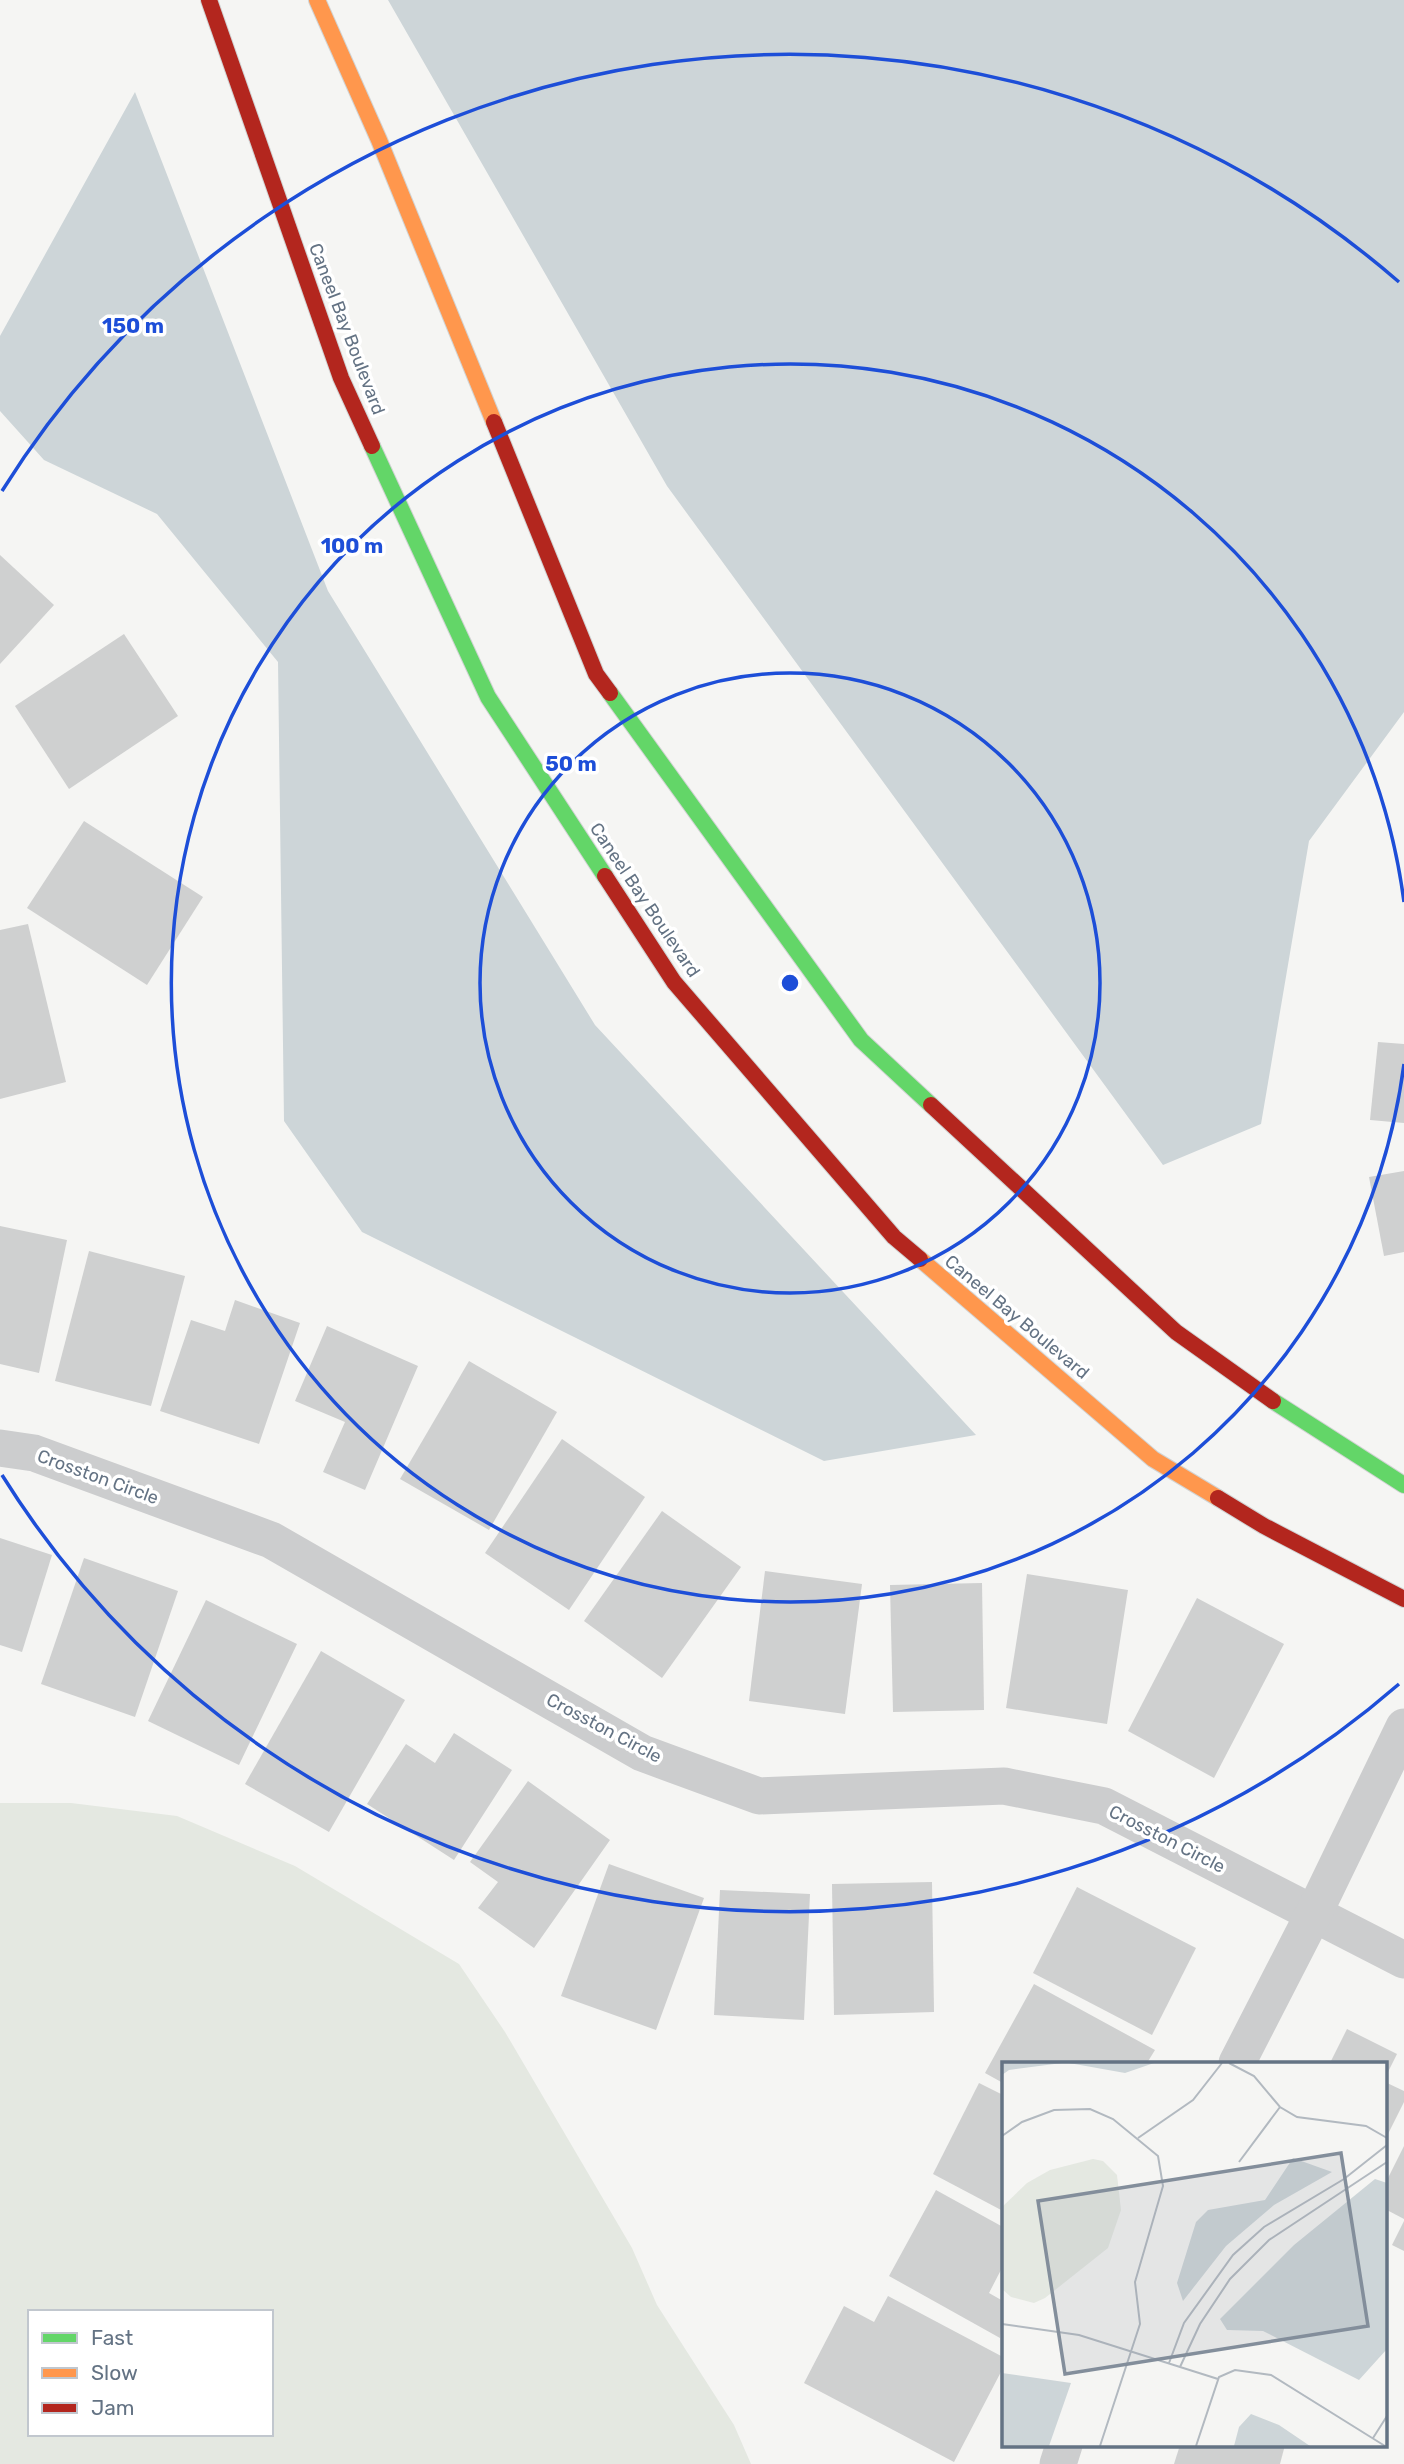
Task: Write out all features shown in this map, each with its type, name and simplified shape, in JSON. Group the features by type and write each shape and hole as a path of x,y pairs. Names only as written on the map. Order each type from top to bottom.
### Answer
{"street":[{"name":"Caneel Bay Boulevard","path":"209,0 341,378 488,696 674,982 894,1237 1153,1459 1264,1526 1404,1599"},
{"path":"317,0 379,140 596,674 861,1040 1176,1332 1309,1427 1404,1485"},
{"name":"Crosston Circle","path":"0,1448 34,1454 271,1540 642,1753 759,1796 1004,1786 1104,1806 1404,1960"},
{"path":"1238,2062 1314,1913 1404,1727"},
{"path":"1058,2464 1064,2446"}],"shaded area":[{"path":"388,0 1404,0 1404,712 1309,841 1261,1124 1163,1165 667,486"},
{"path":"135,92 328,591 595,1025 976,1435 824,1461 362,1232 284,1121 278,662 157,514 44,460 0,411 0,336"},
{"path":"0,1803 71,1803 177,1816 295,1866 459,1964 505,2032 632,2248 657,2305 734,2425 751,2464 0,2464"}],"building":[{"path":"0,555 54,605 0,664"},
{"path":"124,634 178,716 69,789 15,706"},
{"path":"84,821 203,897 147,985 27,908"},
{"path":"28,924 66,1082 0,1099 0,930"},
{"path":"1378,1042 1404,1044 1404,1123 1370,1120"},
{"path":"1404,1171 1404,1252 1384,1256 1369,1177"},
{"path":"0,1226 67,1240 39,1373 0,1364"},
{"path":"89,1251 185,1276 151,1406 55,1381"},
{"path":"235,1300 300,1323 259,1444 160,1411 191,1320 225,1331"},
{"path":"327,1326 418,1366 365,1490 323,1472 345,1422 295,1401"},
{"path":"469,1361 557,1412 489,1530 400,1479"},
{"path":"562,1439 645,1497 569,1610 485,1553"},
{"path":"662,1511 741,1567 662,1678 584,1621"},
{"path":"0,1538 52,1555 22,1652 0,1645"},
{"path":"84,1558 178,1591 135,1717 41,1684"},
{"path":"765,1571 862,1584 845,1714 749,1701"},
{"path":"1027,1574 1128,1590 1107,1724 1006,1708"},
{"path":"982,1583 984,1710 893,1712 890,1585"},
{"path":"1197,1598 1284,1644 1214,1778 1128,1731"},
{"path":"206,1600 297,1644 239,1765 148,1721"},
{"path":"321,1651 405,1700 329,1832 245,1784"},
{"path":"454,1733 512,1770 454,1860 367,1804 406,1744 435,1763"},
{"path":"528,1781 610,1840 534,1948 478,1908 498,1882 470,1862"},
{"path":"609,1864 704,1898 656,2030 561,1996"},
{"path":"932,1882 934,2012 834,2015 832,1884"},
{"path":"1077,1887 1196,1948 1152,2035 1033,1973"},
{"path":"720,1890 810,1894 804,2020 714,2015"},
{"path":"1034,1984 1155,2050 1148,2062 1002,2062 1002,2082 985,2073"},
{"path":"1347,2029 1397,2054 1386,2076 1386,2062 1330,2062"},
{"path":"1386,2082 1404,2091 1404,2102 1386,2138"},
{"path":"979,2083 1002,2094 1002,2210 933,2174"},
{"path":"1404,2146 1404,2219 1386,2210 1386,2182"},
{"path":"936,2190 1002,2226 1002,2268 989,2293 1002,2300 1000,2338 889,2276"},
{"path":"1404,2221 1404,2251 1392,2245"},
{"path":"888,2296 1002,2356 1002,2370 954,2462 804,2383 844,2306 874,2322"},
{"path":"1180,2446 1285,2446 1280,2464 1174,2464"}],"traffic: fast":[{"path":"372,446 488,697 605,876"},
{"path":"610,693 861,1040 931,1105"},
{"path":"1273,1401 1404,1485"}],"traffic: slow":[{"path":"317,0 379,140 494,422"},
{"path":"920,1259 1153,1459 1218,1498"}],"traffic: jam":[{"path":"209,0 341,378 372,446"},
{"path":"494,422 596,674 610,693"},
{"path":"605,876 674,982 894,1237 920,1259"},
{"path":"931,1105 1176,1332 1273,1401"},
{"path":"1218,1498 1264,1526 1404,1599"}]}
